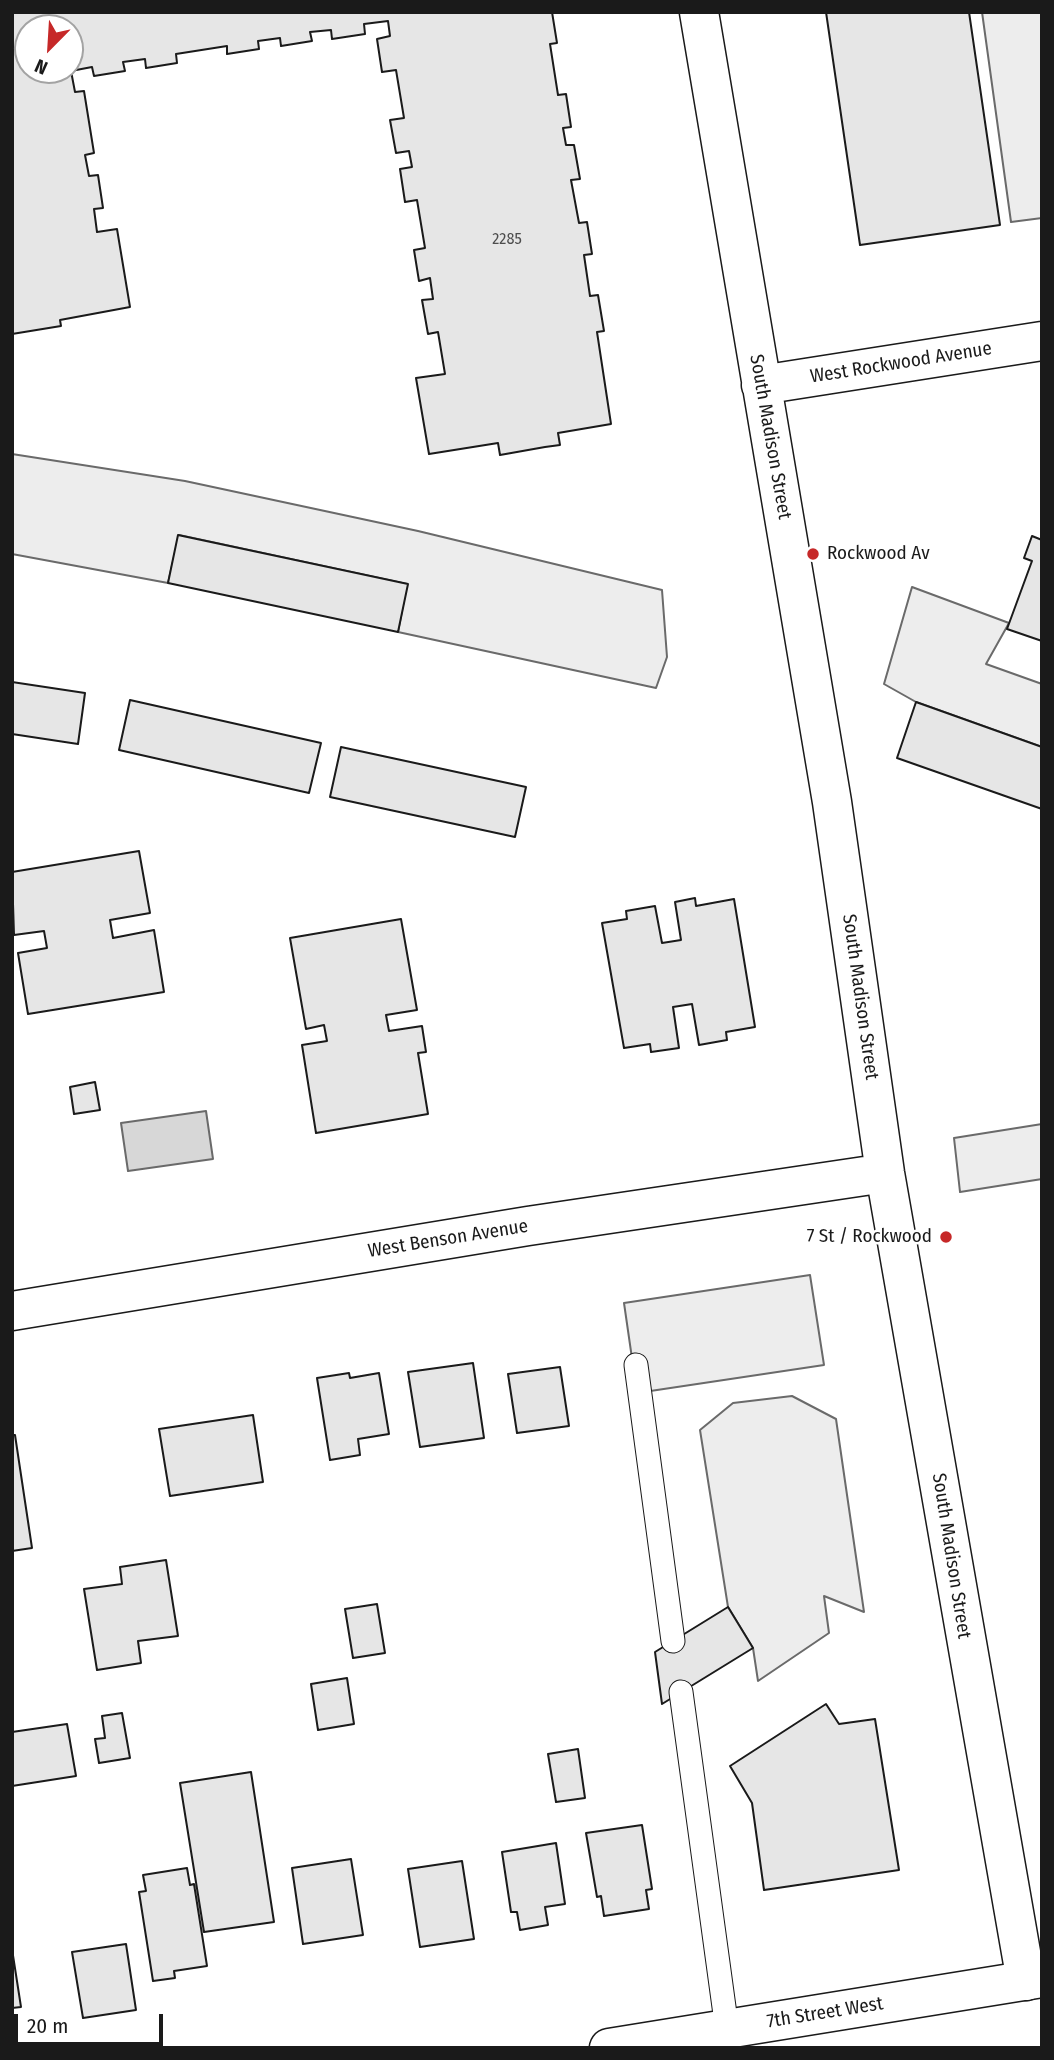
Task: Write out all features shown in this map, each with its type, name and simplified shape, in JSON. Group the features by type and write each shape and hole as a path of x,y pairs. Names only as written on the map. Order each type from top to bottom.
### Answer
{"street":[{"name":"South Madison Street","path":"699,12 832,802 886,1173 1034,1979"},
{"name":"West Rockwood Avenue","path":"761,385 1042,341"},
{"name":"West Benson Avenue","path":"12,1311 528,1226 886,1173"},
{"name":"7th Street West","path":"609,2048 1034,1979"}],"lane":[{"path":"636,1365 673,1641"},
{"path":"681,1692 727,2029"}],"shaded area":[{"path":"982,12 1042,12 1042,218 1011,222"},
{"path":"12,454 185,481 418,531 662,590 667,657 656,688 398,632 407,584 179,535 168,583 12,554"},
{"path":"912,587 1009,623 986,664 1042,684 1042,747 916,702 884,684"},
{"path":"206,1111 213,1159 128,1171 121,1123"},
{"path":"1042,1124 1042,1179 960,1192 954,1138"},
{"path":"810,1275 824,1365 637,1393 624,1303"},
{"path":"792,1396 836,1419 864,1612 824,1596 829,1633 758,1681 753,1648 728,1607 700,1430 733,1403"}],"building":[{"path":"12,12 552,12 557,43 550,44 558,95 566,94 571,127 563,128 566,145 574,145 580,179 571,180 579,223 587,222 592,254 584,255 590,296 598,295 604,331 597,332 611,424 558,433 560,445 500,455 498,443 429,454 416,378 445,374 438,332 428,334 422,300 433,299 430,278 419,281 414,250 425,248 417,200 405,202 400,169 412,167 409,151 396,153 390,120 404,118 396,70 382,72 377,39 390,36 388,21 364,24 365,34 332,39 331,30 310,32 312,41 281,46 280,38 258,41 259,49 227,54 227,46 176,54 177,63 146,68 145,59 123,62 125,71 94,76 92,67 84,69 84,14 14,14 14,84 73,84 75,92 84,91 94,153 85,155 89,176 98,175 103,208 94,209 97,232 117,229 130,307 60,320 61,326 12,334"},
{"path":"826,12 969,12 1000,225 860,245"},
{"path":"178,535 408,584 398,632 168,583"},
{"path":"1032,536 1042,540 1042,641 1007,629 1032,561 1024,558"},
{"path":"12,682 85,693 78,744 12,734"},
{"path":"130,700 321,743 309,793 119,750"},
{"path":"916,702 1042,747 1042,809 897,758"},
{"path":"341,747 526,787 515,837 330,797"},
{"path":"139,851 150,913 110,920 113,938 154,930 164,992 28,1014 18,953 47,948 44,931 14,935 12,872"},
{"path":"695,898 696,906 734,899 755,1027 726,1032 727,1040 699,1045 692,1004 673,1007 679,1048 651,1052 650,1044 624,1048 602,923 627,919 626,911 655,906 662,943 681,940 675,902"},
{"path":"401,919 417,1010 386,1015 389,1031 422,1026 426,1052 418,1053 428,1114 316,1133 302,1045 327,1041 324,1025 306,1029 290,938"},
{"path":"95,1082 100,1110 74,1114 70,1087"},
{"path":"473,1363 484,1438 420,1447 408,1372"},
{"path":"560,1367 569,1426 517,1433 508,1374"},
{"path":"349,1373 350,1378 379,1373 389,1434 358,1439 360,1455 330,1460 317,1378"},
{"path":"253,1415 263,1482 170,1496 159,1429"},
{"path":"12,1435 15,1435 32,1548 12,1551"},
{"path":"166,1560 178,1636 138,1641 141,1663 97,1670 84,1589 122,1584 120,1567"},
{"path":"377,1604 385,1653 353,1658 345,1609"},
{"path":"728,1607 753,1648 662,1704 655,1652"},
{"path":"347,1678 354,1724 318,1730 311,1684"},
{"path":"826,1704 839,1724 875,1719 899,1870 764,1890 752,1803 730,1766"},
{"path":"122,1713 130,1758 99,1763 95,1739 105,1738 102,1716"},
{"path":"67,1724 76,1776 12,1786 12,1732"},
{"path":"578,1749 585,1798 556,1802 548,1754"},
{"path":"251,1772 274,1922 204,1932 180,1783"},
{"path":"642,1825 652,1889 646,1890 649,1909 604,1916 601,1896 597,1897 586,1833"},
{"path":"556,1843 565,1904 545,1907 548,1925 520,1930 517,1912 511,1912 502,1852"},
{"path":"351,1859 363,1935 303,1944 292,1868"},
{"path":"462,1861 474,1939 420,1947 408,1869"},
{"path":"187,1868 190,1885 194,1884 207,1966 174,1971 175,1978 153,1981 139,1892 146,1891 143,1875"},
{"path":"126,1944 136,2010 83,2018 72,1952"},
{"path":"12,1949 21,2007 12,2008"}],"place":[{"name":"Rockwood Av","path":"813,554"},
{"name":"7 St / Rockwood","path":"946,1237"}]}
